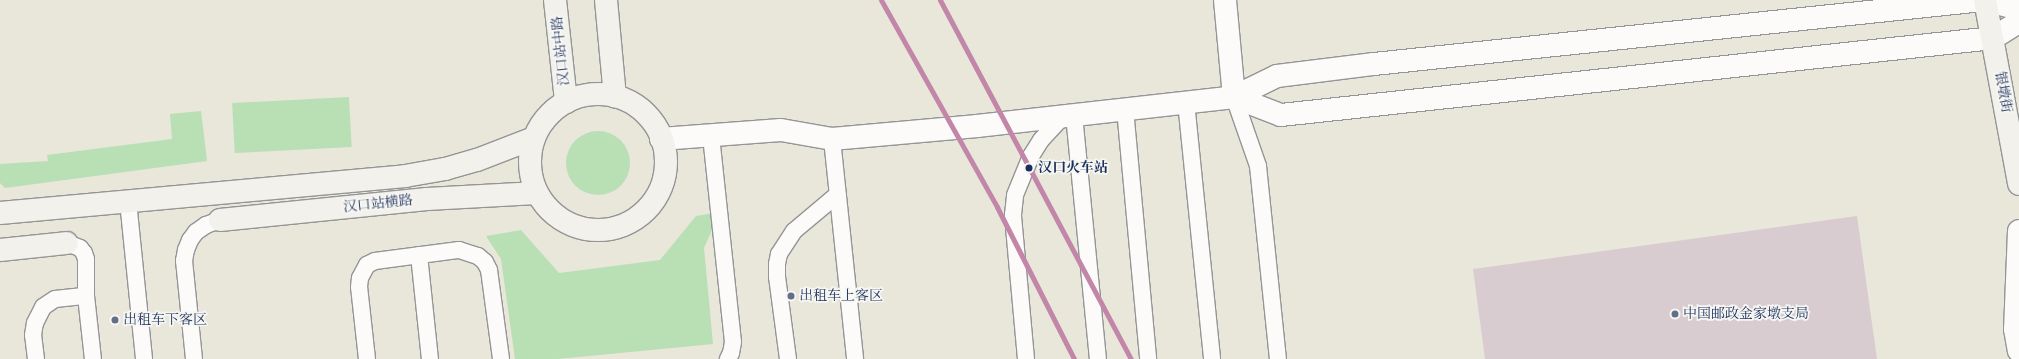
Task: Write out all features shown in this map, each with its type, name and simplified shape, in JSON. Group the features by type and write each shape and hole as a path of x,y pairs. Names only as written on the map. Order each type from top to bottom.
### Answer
{"main road":[{"name":"汉口站中路","path":"556,0 566,102"},
{"path":"606,0 615,97"},
{"name":"银墩街","path":"1984,0 1993,38 2019,184"},
{"path":"592,95 615,97 630,103 643,112 654,124 662,139 666,158 664,176 658,194 647,209 627,223 616,228 597,230 578,228 562,220 552,212 537,193 531,175 530,156 534,138 545,120 566,102 581,96 592,95"},
{"path":"0,213 405,176 445,169 477,160 534,138"},
{"name":"汉口站横路","path":"220,220 427,199 537,193"},
{"path":"0,250 67,243"}],"street":[{"path":"1225,0 1234,97"},
{"path":"662,139 781,130 832,140 1125,110 1234,97 1277,76 1374,64 1984,0 2019,9"},
{"path":"1234,97 1281,115 1993,38 2019,22"},
{"path":"2019,230 2015,329 2019,351"}],"lane":[{"path":"1234,97 1258,166 1278,359"},
{"path":"1186,102 1212,359"},
{"path":"1125,110 1148,359"},
{"path":"1026,359 1013,215 1016,195 1031,156 1042,140 1068,116"},
{"path":"1068,116 1098,359"},
{"path":"711,136 733,342 728,359"},
{"path":"832,140 855,359"},
{"path":"788,359 777,277 779,254 794,231 838,194"},
{"path":"128,201 144,359"},
{"path":"194,359 184,261 186,250 190,240 196,232 206,225 220,220"},
{"path":"67,243 75,245 84,253 87,271 86,296 93,359"},
{"path":"367,359 359,287 363,270 375,261 458,250 470,252 485,262 489,270 501,359"},
{"path":"419,255 430,359"},
{"path":"36,359 33,335 35,323 43,307 55,299 86,296"}],"green space":[{"path":"349,97 352,147 235,153 232,103"},
{"path":"201,111 207,161 5,188 0,183 0,164 48,161 47,155 172,139 170,114"},
{"path":"592,131 604,131 621,140 628,151 630,163 628,175 621,186 604,195 592,195 580,190 571,181 566,169 566,157 571,145 580,136"},
{"path":"720,212 704,248 713,344 558,359 515,359 501,259 486,236 521,230 559,273 660,260 696,216"}],"building":[{"name":"中国邮政金家墩支局","path":"1857,216 1877,359 1485,359 1473,269"}],"transit line":[{"path":"881,0 997,207 1074,359"},
{"path":"940,0 1131,359"}],"place":[{"name":"汉口火车站","path":"1029,168"},
{"name":"出租车上客区","path":"791,296"},
{"name":"中国邮政金家墩支局","path":"1675,314"},
{"name":"出租车下客区","path":"115,320"}]}
